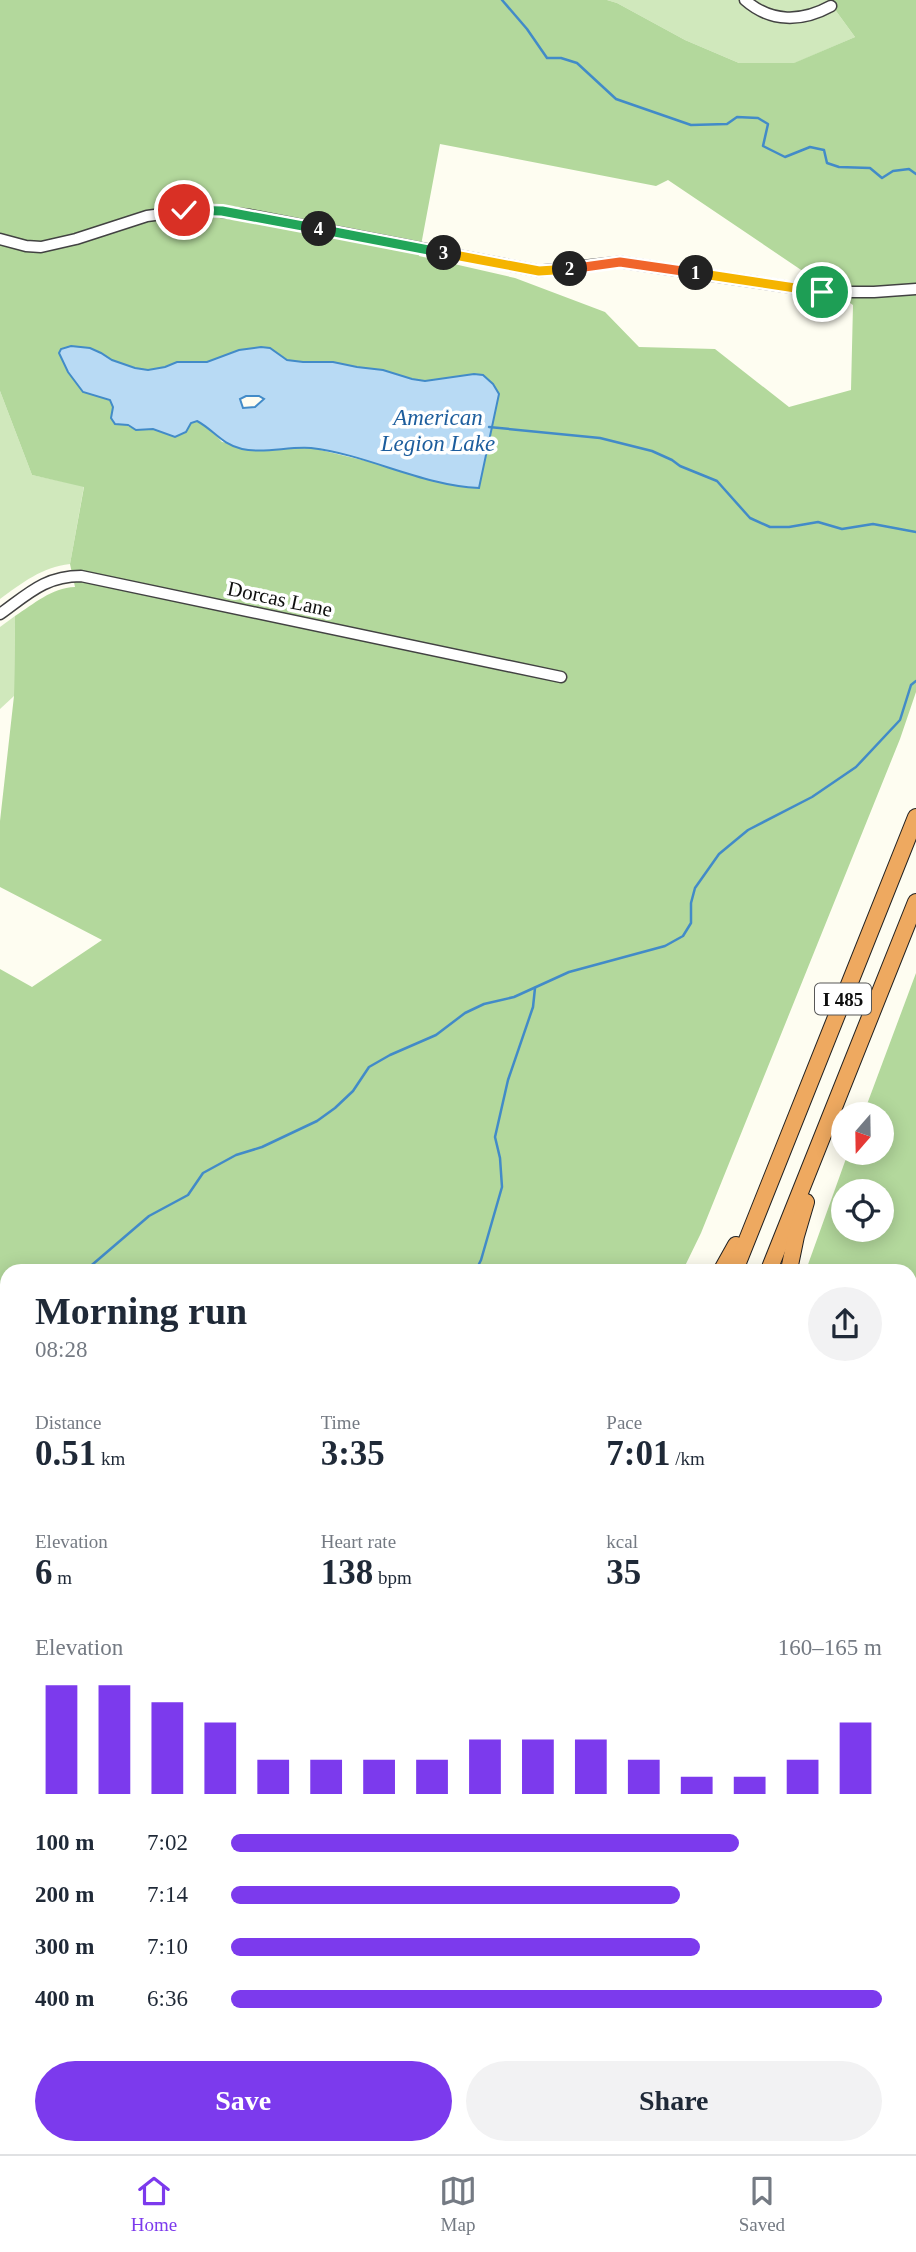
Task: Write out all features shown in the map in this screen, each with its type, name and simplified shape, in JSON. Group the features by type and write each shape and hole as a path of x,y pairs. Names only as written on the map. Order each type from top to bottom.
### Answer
{"highway":[{"name":"I 485","path":"737,1264 916,817"},
{"name":"I 485","path":"771,1264 916,902"},
{"path":"790,1264 796,1236 846,1079"},
{"path":"725,1264 771,1181"}],"street":[{"path":"745,0 766,14 789,19 817,14 831,6"},
{"path":"0,239 41,247 76,239 147,216 200,209 249,215 539,271 620,262 822,292 916,289"},
{"name":"Dorcas Lane","path":"0,614 41,585 63,576 81,576 561,677"}],"green space":[{"path":"0,0 607,0 685,40 739,63 794,63 855,37 828,0 916,0 916,692 900,739 701,1233 686,1264 0,1264 0,969 32,987 102,940 0,887 0,821 14,696 15,616 50,593 75,587 70,564 84,487 32,475 0,391","holes":["440,144 656,186 668,180 853,305 851,390 789,407 715,349 639,347 605,312 515,278 419,256","270,348 287,360 333,362 383,370 425,381 474,374 486,377 499,394 479,488 312,448 266,449 222,442 208,427 197,421 176,437 153,429 136,430 111,418 111,400 68,372 59,353 101,353 112,360 148,370 177,362 207,362 239,350"]},
{"path":"607,0 828,0 855,37 795,63 739,63 685,40"},
{"path":"0,391 32,475 84,486 70,564 41,572 0,599"},
{"path":"15,616 14,696 0,709 0,627"},
{"path":"916,973 916,1264 808,1264 831,1200 831,1242 894,1242 894,1179 839,1179 843,1166 894,1166 894,1102 868,1102"}],"water":[{"name":"American Legion Lake","path":"71,346 90,348 112,360 148,370 177,362 207,362 239,350 261,347 270,348 287,360 333,362 383,370 425,381 483,375 499,394 479,488 415,476 353,457 311,448 259,451 242,449 229,444 197,421 191,423 186,432 175,437 153,429 136,430 128,425 115,424 111,418 113,407 110,400 83,392 68,372 59,353 61,349","holes":["259,396 264,399 255,407 243,408 240,399"]}],"waterway":[{"path":"502,0 547,58 561,58 577,63 616,99 691,125 727,124 737,117 758,118 768,124 763,146 785,157 810,147 824,150 827,163 839,167 870,168 882,178 893,171 909,169 916,174"},
{"path":"489,427 600,438 652,451 717,481 750,518 770,527 818,522 842,529 873,524 916,532"},
{"path":"93,1264 149,1216 188,1195 203,1173 236,1155 262,1147 317,1121 353,1091 369,1067 436,1035 465,1013 484,1004 514,997 569,972 665,946 683,936 691,923 691,903 695,888 719,854 748,830 812,797 856,767 900,720 911,685 916,681"},
{"path":"479,1264 502,1187 495,1137 508,1080 533,1007 535,988"}],"route":[{"path":"184,210 200,209 249,215 539,271 620,262 822,292"}]}
